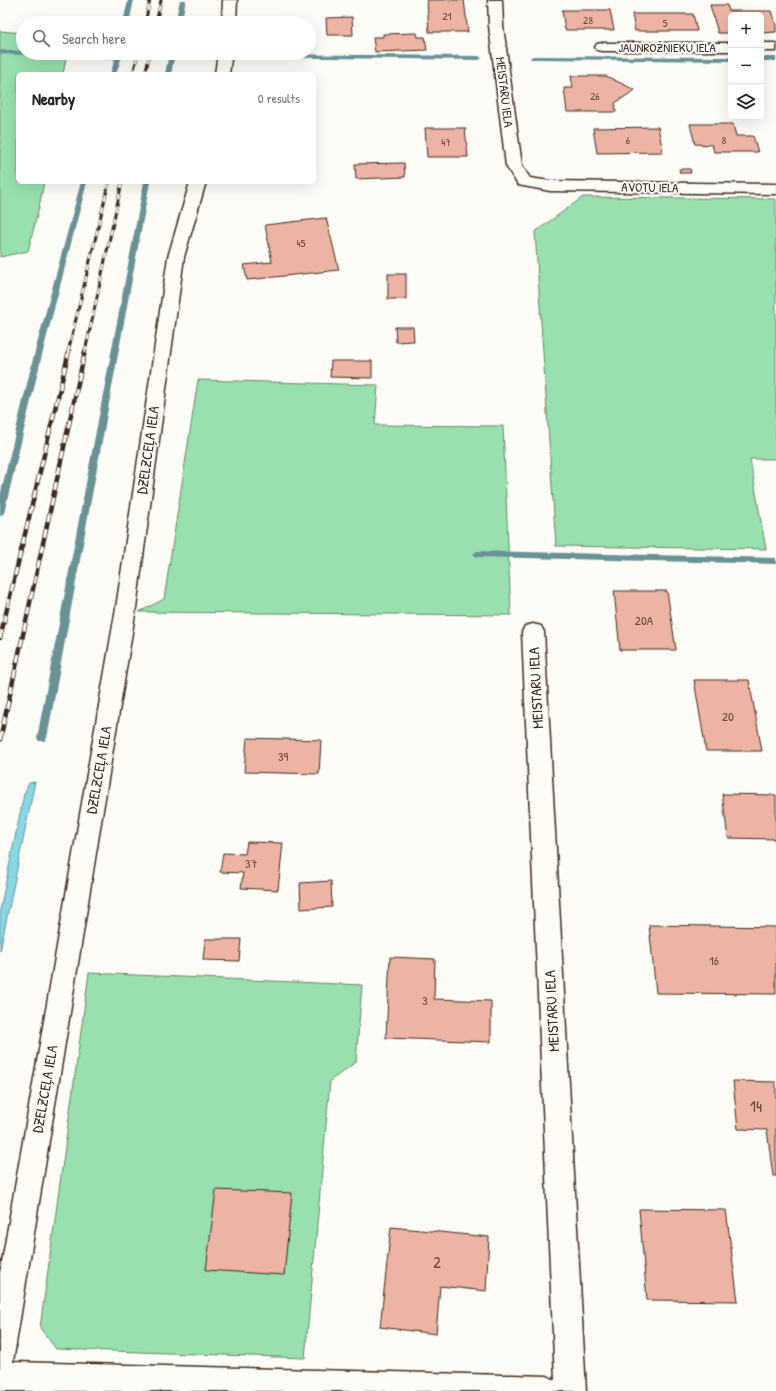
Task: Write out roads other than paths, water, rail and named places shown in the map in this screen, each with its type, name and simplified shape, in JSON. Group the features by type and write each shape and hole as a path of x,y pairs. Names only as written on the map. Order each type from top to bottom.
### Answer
{"street":[{"path":"229,16 230,0"},
{"name":"MEISTARU IELA","path":"495,0 496,26 514,166 524,182"},
{"name":"JAUNROŽNIEKU IELA","path":"602,47 728,47"},
{"path":"764,47 776,47"},
{"path":"222,72 224,60"},
{"name":"AVOTU IELA","path":"524,182 550,186 776,189"},
{"name":"DZELZCEĻA IELA","path":"0,1358 126,608 176,257 197,184"},
{"name":"MEISTARU IELA","path":"533,632 570,1391"},
{"path":"0,1377 547,1391"}],"water":[{"path":"35,782 0,951 0,910 24,794 29,783"}],"waterway":[{"path":"128,16 131,0"},
{"path":"180,16 183,0"},
{"path":"0,52 16,53"},
{"path":"316,57 479,58"},
{"path":"533,58 728,59"},
{"path":"764,59 776,59"},
{"path":"114,72 118,60"},
{"path":"168,72 171,60"},
{"path":"0,513 37,359 83,184"},
{"path":"42,738 147,184"},
{"path":"477,554 776,561"}],"railway":[{"path":"147,16 150,0"},
{"path":"158,16 161,0"},
{"path":"133,72 136,60"},
{"path":"145,72 148,60"},
{"path":"68,352 109,184"},
{"path":"85,352 122,184"},
{"path":"0,638 69,351"},
{"path":"0,740 85,351"}]}
